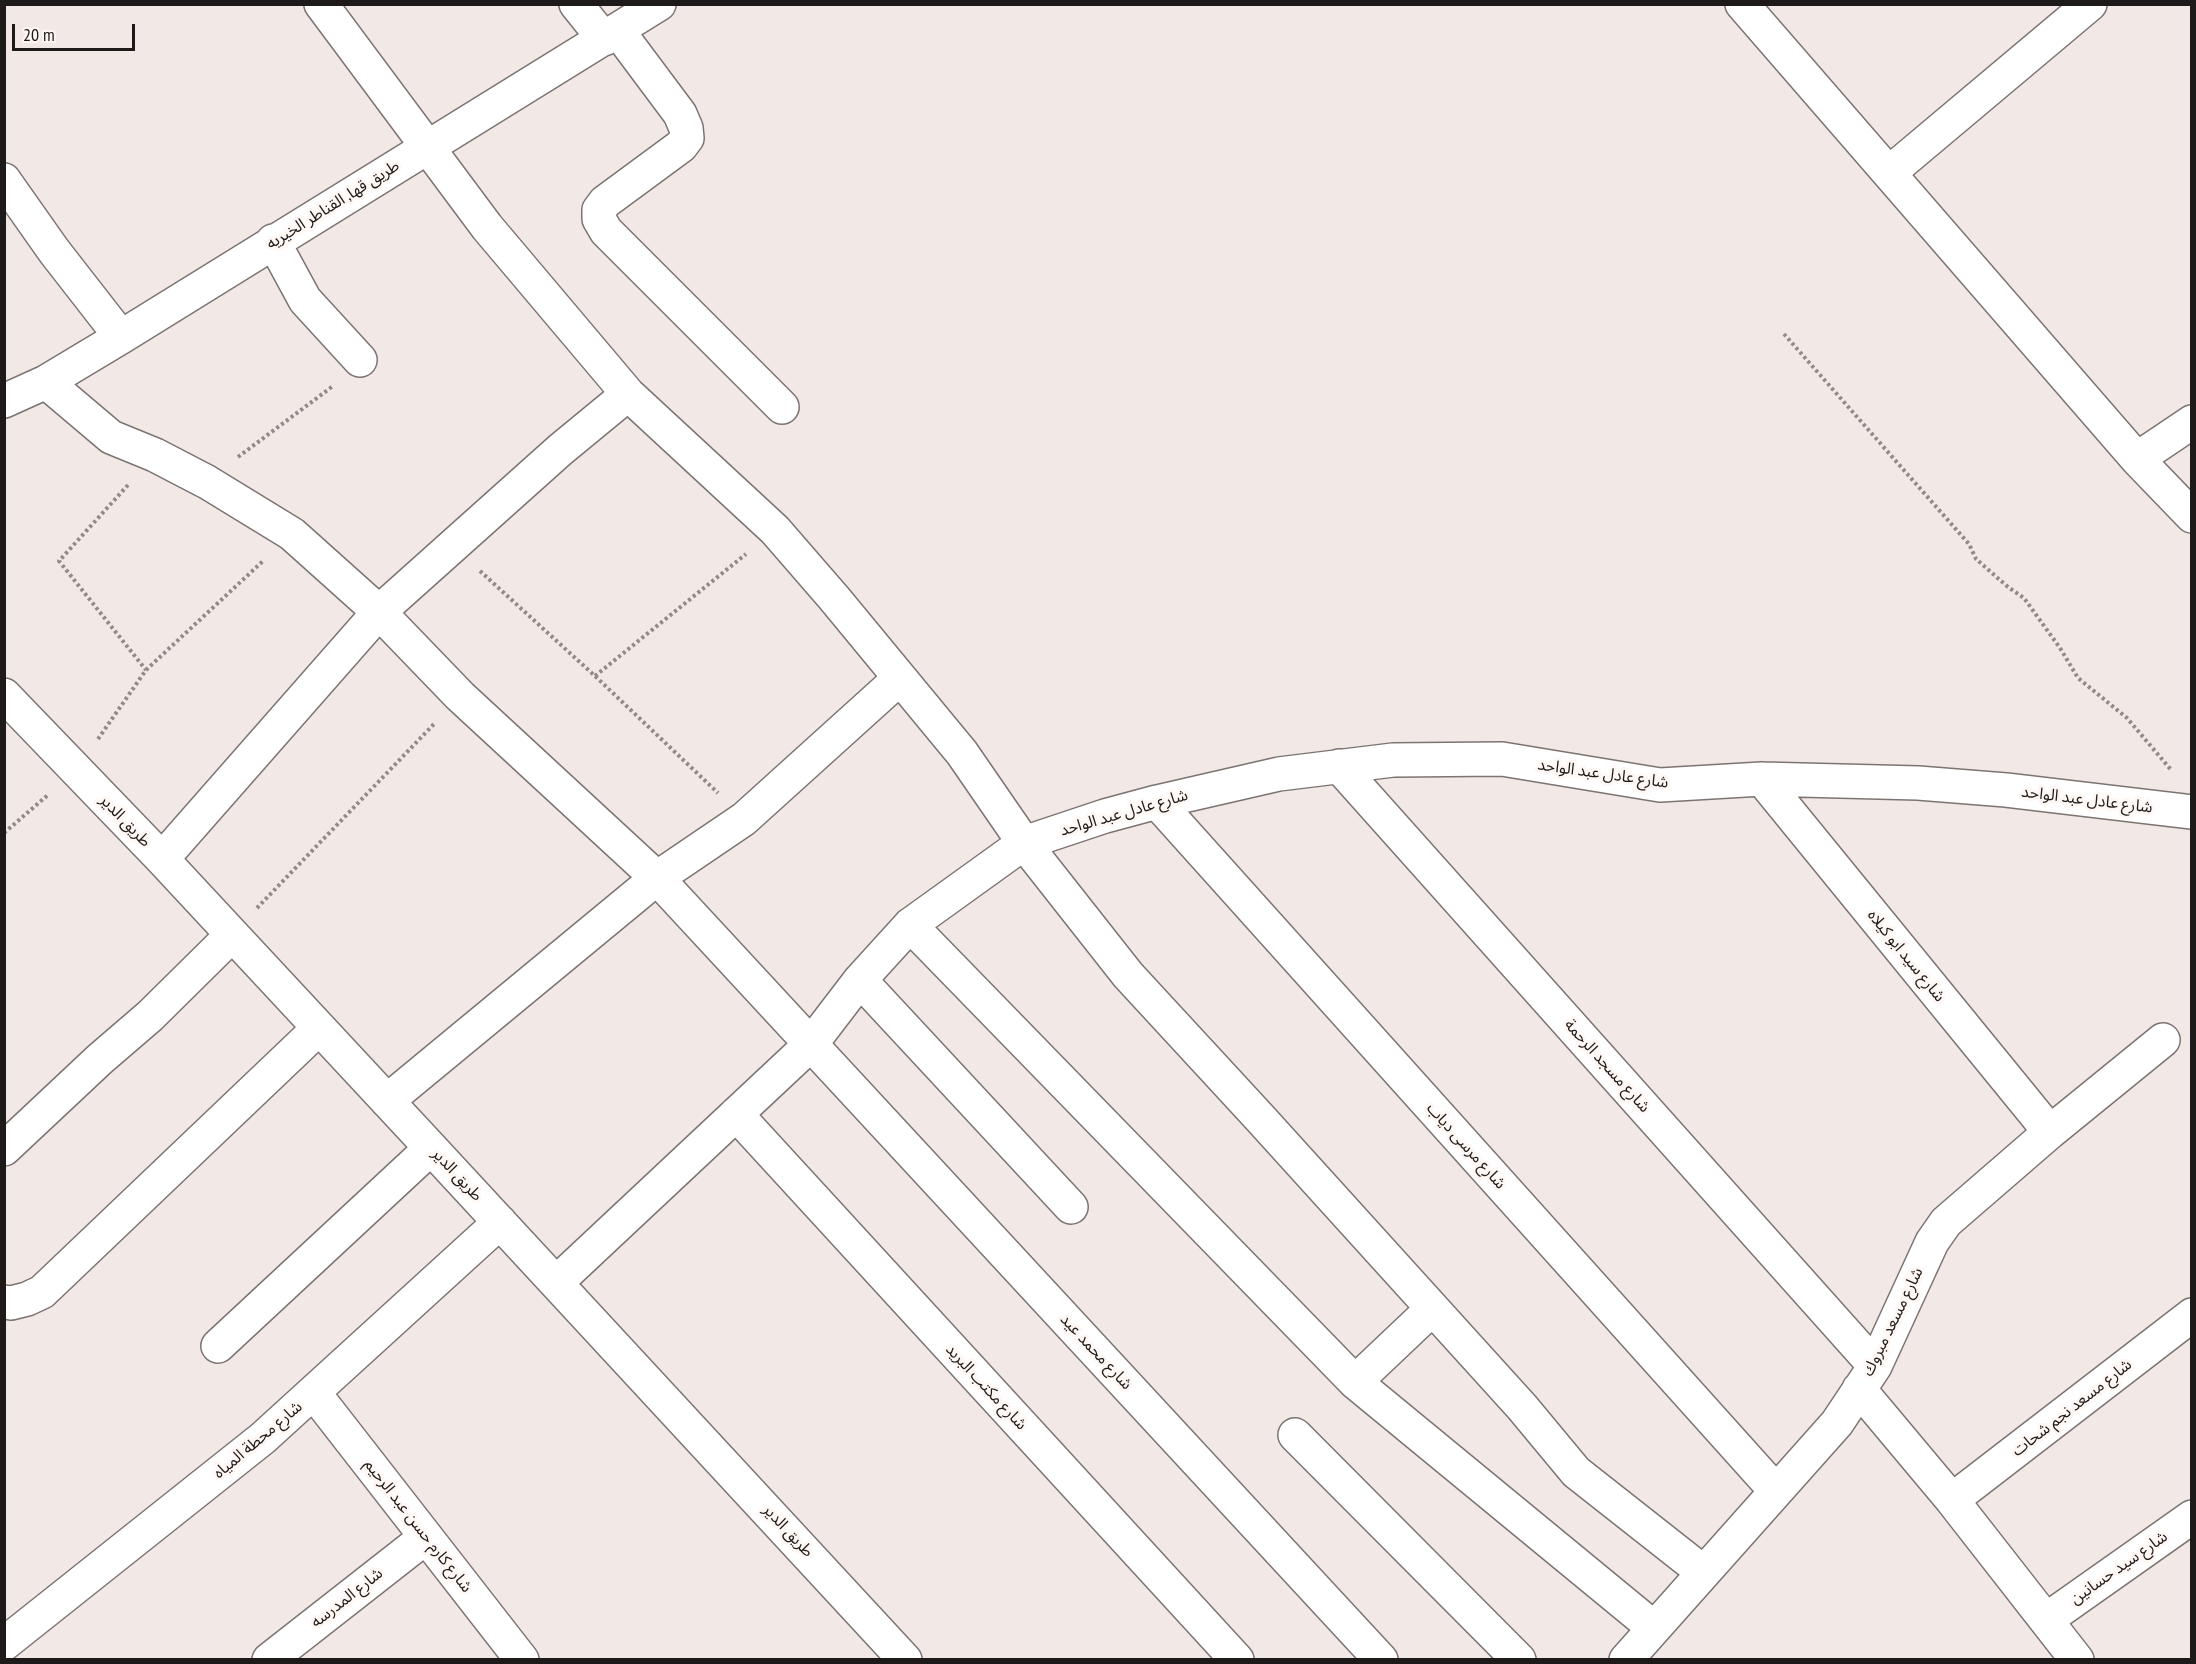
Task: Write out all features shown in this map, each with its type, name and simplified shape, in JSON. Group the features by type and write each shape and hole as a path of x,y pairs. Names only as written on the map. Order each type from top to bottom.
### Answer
{"street":[{"path":"321,4 487,226 628,394 775,530 900,678 962,753 1024,843 1128,975 1260,1118 1431,1310 1522,1407 1576,1472 1703,1572"},
{"path":"576,4 611,35 680,114 686,128 687,138 681,146 605,202 598,210 599,219 606,231 782,407"},
{"name":"طريق قها, القناطر الخيريه","path":"6,397 46,382 121,337 658,4"},
{"path":"1742,4 2136,459 2192,516"},
{"path":"1889,173 2090,4"},
{"path":"4,180 54,251 121,337"},
{"path":"273,241 305,300 360,360"},
{"name":"شارع محمد عيد","path":"46,382 111,437 155,455 207,482 292,534 379,612 460,696 657,878 1381,1659"},
{"path":"162,859 379,612 560,450 628,394"},
{"path":"2136,459 2192,422"},
{"path":"387,1101 657,878 744,819 900,678"},
{"name":"طريق الدير","path":"4,695 162,859 905,1659"},
{"name":"شارع عادل عبد الواحد","path":"557,1282 811,1044 860,980 910,926 1024,843 1105,816 1279,774 1392,760 1502,759 1660,785 1762,779 1918,783 2006,790 2192,812"},
{"name":"شارع مسجد الرحمة","path":"1339,766 1867,1378 1952,1500 2078,1659"},
{"name":"شارع سيد ابو كيلاه","path":"1762,779 2050,1132"},
{"name":"شارع مرسى دياب","path":"1157,802 1775,1490"},
{"path":"910,926 1355,1382 1654,1628"},
{"path":"4,1149 100,1059 150,1016 232,935"},
{"path":"860,980 1071,1207"},
{"path":"4,1302 11,1303 27,1299 42,1292 319,1028"},
{"name":"شارع مسعد مبروك","path":"1626,1659 1837,1423 1867,1378 1932,1242 1946,1222 2050,1132 2163,1040"},
{"name":"شارع مكتب البريد","path":"736,1114 1236,1659"},
{"path":"218,1346 431,1148"},
{"name":"شارع محطة المياه","path":"4,1644 263,1438 500,1222"},
{"path":"1355,1382 1431,1310"},
{"name":"شارع مسعد نجم شحات","path":"1952,1500 2192,1315"},
{"name":"شارع كارم حسن عبد الرحيم","path":"314,1393 522,1659"},
{"path":"1295,1436 1519,1659"},
{"name":"شارع سيد حسانين","path":"2046,1620 2192,1517"},
{"name":"شارع المدرسه","path":"269,1659 426,1537"}],"path":[{"path":"1784,334 1969,544 1976,559 2024,598 2060,648 2078,678 2127,718 2177,778"},
{"path":"207,482 247,449 358,368 360,360"},
{"path":"146,670 59,561 155,455"},
{"path":"595,676 775,530"},
{"path":"4,833 76,770 146,670 292,534"},
{"path":"452,545 595,676 744,819"},
{"path":"232,935 460,696"}]}
